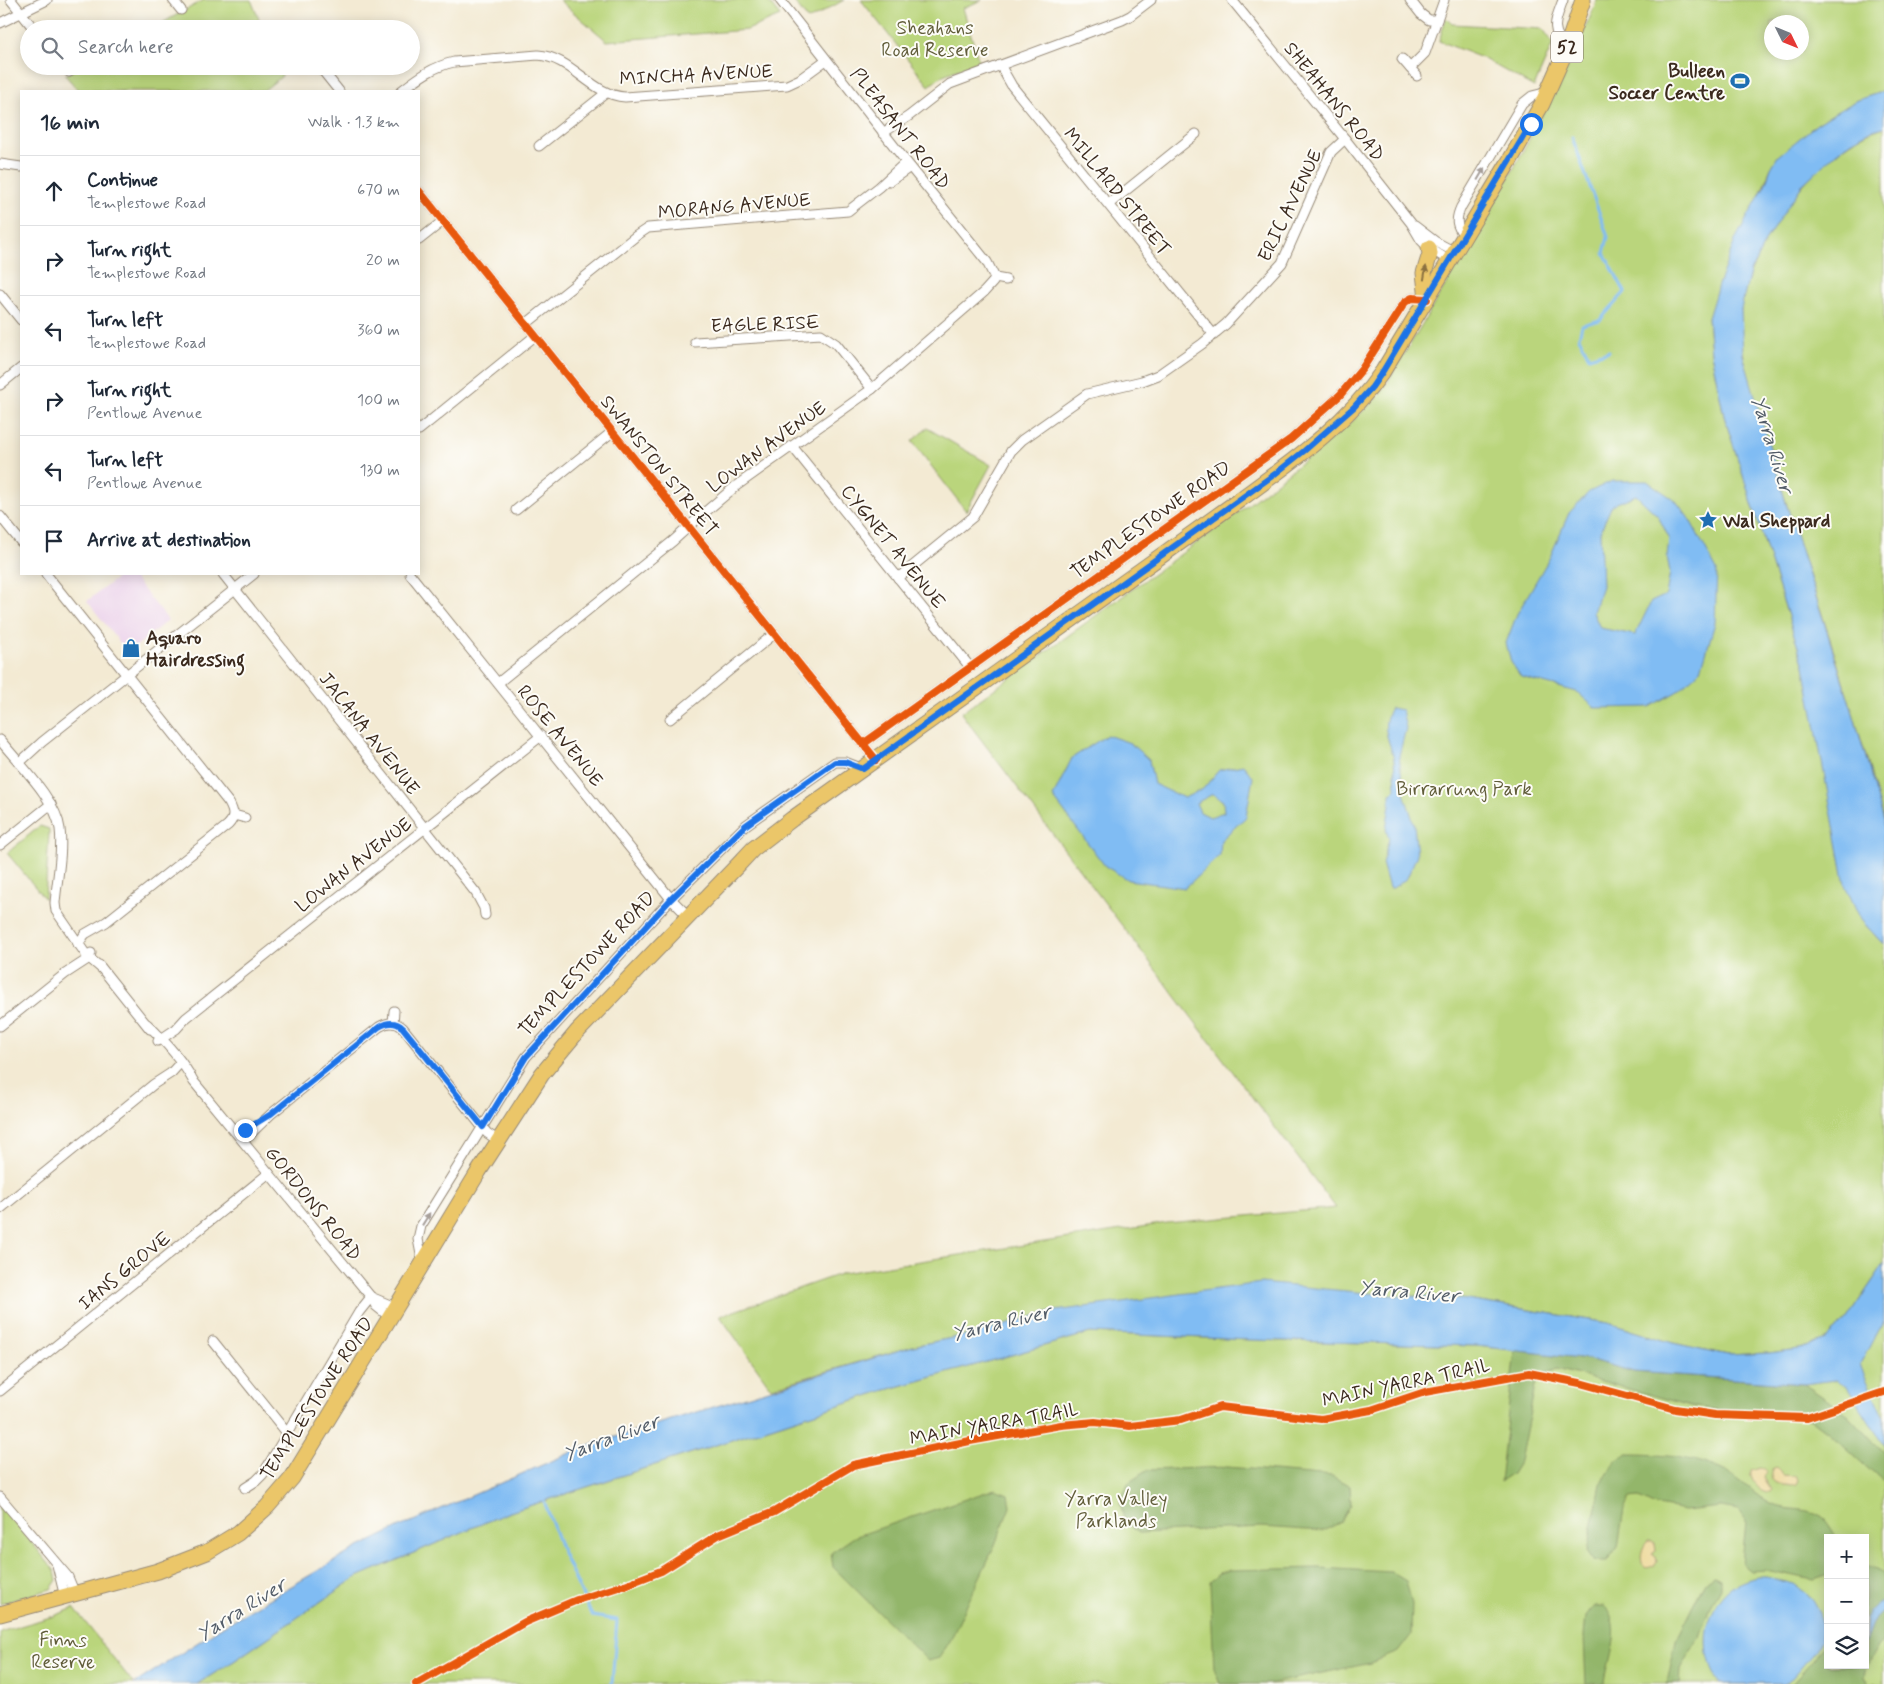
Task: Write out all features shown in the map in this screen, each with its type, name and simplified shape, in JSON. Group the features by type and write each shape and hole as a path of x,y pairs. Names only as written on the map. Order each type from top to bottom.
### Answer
{"main road":[{"name":"TEMPLESTOWE ROAD","path":"0,1614 158,1570 206,1552 238,1532 267,1507 292,1478 538,1080 559,1052 759,844 1238,501 1304,451 1354,407 1372,387 1453,257 1509,162 1548,92 1584,0"},
{"path":"1427,299 1424,273 1430,254 1429,248"}],"street":[{"path":"11,0 27,20"},
{"path":"0,23 47,0"},
{"path":"173,0 181,10"},
{"name":"PLEASANT ROAD","path":"780,0 987,262 995,278"},
{"path":"885,135 950,84 1122,20 1152,0"},
{"name":"SHEAHANS ROAD","path":"1232,0 1345,139 1411,223 1421,240 1429,248 1453,257"},
{"path":"1410,0 1421,14 1429,20 1437,20"},
{"path":"1410,68 1426,53 1444,0"},
{"path":"1563,0 1555,28 1557,37 1566,50"},
{"name":"MINCHA AVENUE","path":"402,90 424,74 442,64 538,55 559,60 606,93 626,97 780,86 795,82 826,60"},
{"path":"1402,59 1416,76"},
{"name":"MILLARD STREET","path":"1000,65 1012,86 1214,335"},
{"path":"326,75 338,90"},
{"path":"539,146 606,93"},
{"path":"1109,204 1196,134"},
{"name":"ERIC AVENUE","path":"898,578 973,517 1011,451 1022,440 1081,396 1152,378 1214,335 1266,283 1282,263 1331,152 1345,139"},
{"path":"0,164 20,167"},
{"name":"MORANG AVENUE","path":"526,324 648,228 841,213 853,208 908,164"},
{"name":"SWANSTON STREET","path":"420,192 863,744 870,764"},
{"path":"420,239 442,221"},
{"name":"SHEAHANS ROAD","path":"1411,223 1453,257"},
{"path":"995,278 1006,280"},
{"name":"LOWAN AVENUE","path":"498,683 736,486 872,389 984,292 995,278"},
{"path":"0,294 20,319"},
{"name":"TEMPLESTOWE ROAD","path":"863,744 1291,440 1340,395 1362,369 1405,302 1412,298 1427,299"},
{"name":"EAGLE RISE","path":"695,342 821,334 836,344 872,389"},
{"path":"420,429 535,336"},
{"path":"0,385 20,369"},
{"path":"516,510 612,432"},
{"name":"CYGNET AVENUE","path":"792,446 970,667"},
{"path":"0,516 20,541"},
{"path":"47,575 229,804 234,816"},
{"name":"JACANA AVENUE","path":"224,575 476,894 484,908 485,915"},
{"path":"17,761 253,575"},
{"name":"ROSE AVENUE","path":"411,575 671,899 688,916"},
{"path":"670,719 774,634"},
{"name":"LOWAN AVENUE","path":"160,1039 541,736"},
{"name":"GORDONS ROAD","path":"0,740 51,804 58,821 61,836 55,907 58,915 81,942 88,955 160,1039 179,1065 371,1297 376,1306 394,1313"},
{"name":"TEMPLESTOWE ROAD","path":"423,1265 418,1246 418,1232 526,1057 671,899 746,825 835,762 870,764"},
{"path":"0,845 51,804"},
{"path":"234,816 246,818"},
{"path":"81,942 85,934 106,922 228,825 234,816"},
{"path":"0,1026 88,955"},
{"path":"393,1023 394,1010"},
{"path":"240,1138 379,1027 393,1023 403,1028 483,1127 499,1141"},
{"path":"0,1209 179,1065"},
{"name":"IANS GROVE","path":"0,1391 269,1173"},
{"path":"245,1488 263,1474 359,1312 371,1297"},
{"path":"212,1341 287,1433"},
{"path":"0,1497 56,1565 70,1595"}],"shaded area":[{"path":"121,575 132,575 168,620 128,653 87,601"}],"green space":[{"path":"204,0 251,0 259,20 167,20"},
{"path":"559,0 767,0 780,16 747,30 607,41"},
{"name":"Sheahans Road Reserve","path":"793,0 844,0 808,20"},
{"name":"Sheahans Road Reserve","path":"861,0 982,0 963,8 979,62 943,75 929,86"},
{"name":"Birrarrung Park","path":"1597,0 1884,0 1884,91 1858,100 1817,124 1771,168 1708,318 1711,353 1724,416 1804,666 1861,920 1884,945 1884,1264 1846,1320 1827,1337 1807,1348 1769,1353 1728,1355 1673,1343 1608,1323 1449,1297 1400,1296 1048,1312 986,1331 913,1346 771,1388 720,1316 843,1273 1167,1223 1336,1208 961,713 1235,515 1345,428 1380,395 1502,190 1589,20"},
{"path":"1446,18 1452,24 1543,29 1553,43 1534,87 1482,58 1439,41"},
{"path":"65,75 282,76 264,90 78,90"},
{"path":"1884,127 1884,821 1843,681 1756,405 1742,347 1741,309 1749,277 1764,244 1783,212 1810,176 1840,150 1862,136"},
{"path":"927,428 991,465 966,511 912,441"},
{"path":"40,826 49,829 45,899 7,853"},
{"name":"Yarra Valley Parklands","path":"1884,1322 1884,1684 197,1684 234,1661 355,1578 507,1513 879,1392 1090,1333 1251,1340 1477,1346 1588,1359 1634,1372 1804,1384 1878,1330"},
{"path":"1515,1350 1588,1359 1634,1372 1804,1384 1849,1415 1884,1453 1884,1483 1828,1432 1812,1420 1796,1415 1694,1407 1557,1369 1541,1376 1535,1386 1520,1461 1512,1474 1500,1482"},
{"path":"1627,1454 1666,1456 1704,1463 1733,1476 1771,1504 1778,1507 1805,1510 1819,1515 1827,1521 1835,1534 1824,1534 1824,1576 1813,1580 1766,1570 1750,1571 1742,1564 1746,1521 1738,1510 1721,1507 1685,1511 1653,1505 1639,1498 1629,1499 1624,1509 1618,1547 1607,1562 1595,1562 1587,1551 1601,1484 1615,1461"},
{"path":"1227,1467 1332,1476 1350,1486 1351,1504 1341,1522 1323,1531 1262,1527 1139,1533 1125,1523 1120,1503 1128,1483 1148,1470"},
{"path":"995,1489 1008,1494 1010,1507 994,1547 950,1641 939,1658 928,1661 833,1567 831,1553 854,1537"},
{"path":"0,1504 55,1571 57,1580 51,1589 0,1604"},
{"path":"1319,1568 1391,1572 1406,1581 1412,1604 1411,1635 1398,1652 1371,1663 1269,1684 1220,1684 1214,1669 1210,1582 1219,1573 1230,1570"},
{"path":"1869,1568 1874,1568 1884,1573 1884,1641 1873,1653 1869,1662"},
{"path":"1714,1576 1720,1579 1720,1588 1709,1608 1699,1638 1681,1670 1680,1684 1667,1684 1676,1641 1706,1582"},
{"path":"1594,1606 1604,1606 1614,1623 1614,1643 1605,1684 1586,1684 1584,1636 1586,1617"},
{"name":"Finns Reserve","path":"74,1608 134,1684 0,1684 0,1632"},
{"path":"1824,1634 1824,1669 1867,1669 1865,1678 1870,1684 1792,1684 1809,1665 1822,1646"}],"sand":[{"path":"1760,1467 1766,1470 1764,1478 1772,1490 1770,1492 1759,1488 1753,1482 1751,1470"},
{"path":"1776,1468 1783,1475 1796,1476 1798,1480 1796,1484 1781,1484 1773,1481 1771,1473"},
{"path":"1648,1541 1655,1543 1656,1551 1652,1554 1656,1557 1657,1561 1648,1568 1642,1564 1641,1557 1642,1550"}],"water":[{"path":"1884,91 1884,127 1870,131 1851,142 1835,154 1803,184 1767,238 1750,272 1741,309 1743,355 1786,503 1853,713 1884,821 1884,945 1861,920 1845,885 1804,666 1724,416 1711,353 1708,318 1736,238 1765,185 1778,156 1817,124 1836,112 1858,100"},
{"path":"1612,481 1647,481 1676,501 1690,520 1717,570 1715,623 1701,670 1678,691 1650,707 1595,708 1577,692 1521,677 1511,662 1506,643 1517,614 1550,557 1569,513 1589,492","holes":["1636,495 1658,516 1669,538 1667,557 1670,572 1666,595 1651,602 1635,635 1600,628 1593,612 1602,586 1600,532 1612,505"]},
{"path":"1391,708 1402,710 1406,728 1399,756 1404,793 1414,824 1417,855 1407,878 1393,888 1389,888 1382,863 1389,839 1386,829 1390,794 1396,788 1394,760 1386,734 1386,722"},
{"path":"1107,735 1130,743 1149,760 1154,784 1184,798 1203,789 1219,770 1243,765 1253,777 1246,817 1221,840 1220,855 1185,888 1128,880 1105,866 1053,797 1072,758","holes":["1213,794 1223,801 1224,812 1210,817 1200,812 1196,803"]},
{"path":"1884,1264 1884,1322 1860,1365 1884,1418 1884,1445 1847,1387 1835,1380 1804,1384 1634,1372 1588,1359 1477,1346 1251,1340 1090,1333 879,1392 507,1513 355,1578 234,1661 197,1684 134,1684 223,1626 355,1549 404,1525 586,1446 913,1346 986,1331 1048,1312 1261,1283 1400,1296 1449,1297 1608,1323 1673,1343 1728,1355 1769,1353 1807,1348 1827,1337 1846,1320"},
{"path":"1766,1577 1794,1584 1805,1592 1819,1613 1823,1625 1821,1639 1815,1651 1793,1677 1784,1684 1721,1684 1709,1663 1707,1650 1706,1638 1712,1613 1729,1589 1748,1579"},
{"path":"1884,1600 1884,1610 1874,1619 1869,1631 1869,1613 1877,1604"}],"waterway":[{"path":"1572,137 1608,237 1604,253 1625,292 1600,320 1582,325 1579,337 1589,357 1609,351"},
{"path":"543,1498 562,1551 592,1616 617,1620 612,1684"}],"cycle path":[{"path":"420,192 876,760"},
{"path":"863,744 1291,439 1340,395 1362,369 1405,302 1412,298 1427,299"},
{"name":"MAIN YARRA TRAIL","path":"416,1684 525,1622 577,1600 661,1571 718,1535 774,1512 853,1465 970,1441 1061,1425 1095,1422 1130,1426 1181,1420 1220,1407 1321,1419 1371,1410 1425,1392 1529,1373 1580,1383 1675,1409 1715,1415 1807,1418 1884,1392"}],"place":[{"name":"Bulleen Soccer Centre","path":"1740,81"},
{"name":"Wal Sheppard","path":"1708,520"},
{"name":"Aquaro Hairdressing","path":"131,648"}],"route":[{"path":"245,1130 271,1114 379,1027 389,1023 400,1025 403,1028 483,1127 526,1057 671,899 746,825 835,762 845,762 863,769 1238,501 1304,451 1354,407 1383,371 1531,124"}],"water label":[{"name":"Yarra River","path":"1773,444"},
{"name":"Yarra River","path":"1409,1291"},
{"name":"Yarra River","path":"1001,1322"},
{"name":"Yarra River","path":"611,1437"},
{"name":"Yarra River","path":"241,1609"}]}
